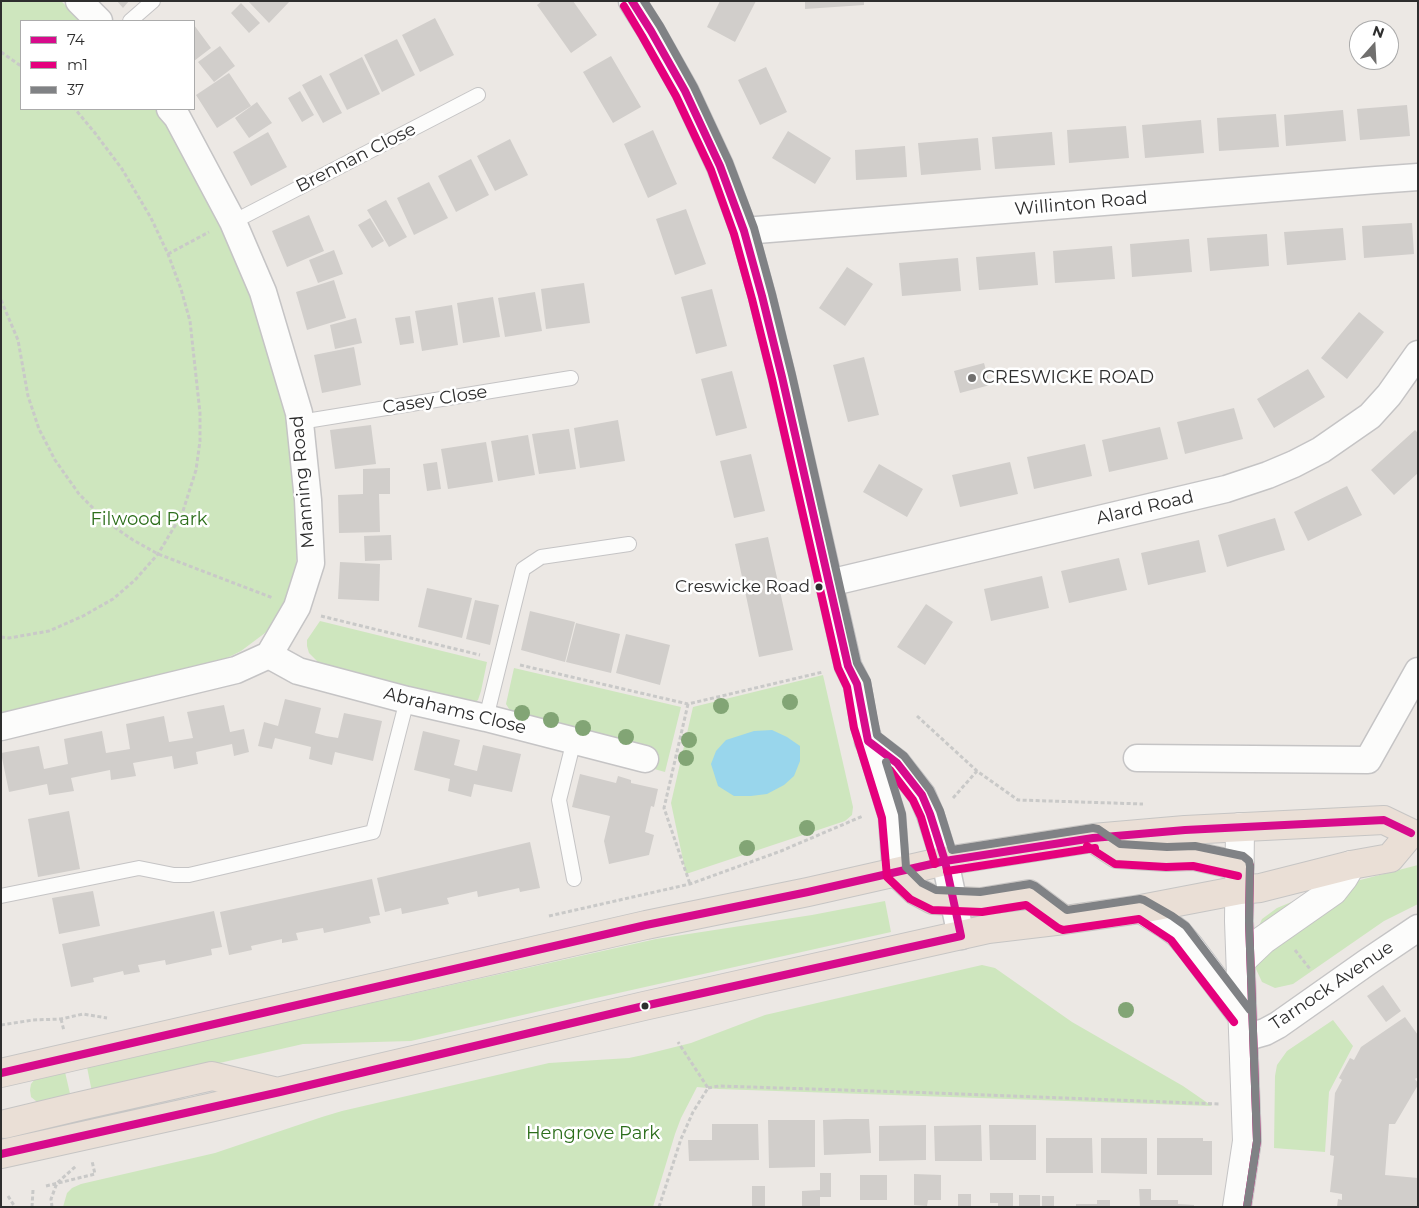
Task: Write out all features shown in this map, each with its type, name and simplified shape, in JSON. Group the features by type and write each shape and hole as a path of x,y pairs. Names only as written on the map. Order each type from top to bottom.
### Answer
{"highway":[{"path":"1,1073 646,925 808,892 945,861 1093,838 1240,826 1384,820 1414,832 1390,858 1351,865 1260,888 1194,856 1167,857 1117,854 1093,838"},
{"path":"896,872 916,891 934,900 981,902 1029,894 1064,920"},
{"path":"6,1136 280,1092 635,1008 988,929 1141,909 1240,878"}],"street":[{"path":"79,1 98,20"},
{"path":"632,1 685,91 720,166 744,231 782,377 848,666 857,684 868,741 892,816 896,872"},
{"name":"Manning Road","path":"171,110 181,124 233,222 263,292 300,422 308,500 311,563 297,606 269,655"},
{"name":"Willinton Road","path":"744,231 1367,180 1418,178"},
{"name":"Alard Road","path":"830,583 1226,489 1268,475 1321,450 1370,416 1389,396 1418,354"},
{"path":"1,727 236,670 269,655"},
{"name":"Abrahams Close","path":"269,655 298,671 645,759"},
{"path":"1137,758 1368,760 1418,671"},
{"path":"868,741 897,763 922,794 945,861 961,936"},
{"path":"1237,1207 1247,1141 1239,922 1240,826"},
{"path":"1241,962 1263,940 1333,890 1344,878 1351,865"},
{"path":"1141,909 1178,933 1190,947 1243,1027"},
{"name":"Tarnock Avenue","path":"1243,1027 1265,1032 1278,1025 1418,928"}],"lane":[{"path":"131,20 153,1"},
{"name":"Brennan Close","path":"233,222 478,95"},
{"name":"Casey Close","path":"300,422 571,378"},
{"path":"486,718 523,569 541,557 629,544"},
{"path":"1,896 139,868 174,875 189,875 373,832 407,700"},
{"path":"574,740 559,800 574,879"}],"path":[{"path":"1,52 20,65"},
{"path":"1,638 49,630 83,616 113,599 135,580 158,554 182,514 196,470 200,441 200,413 190,322 181,289 168,254 151,218 122,169 96,133 76,110"},
{"path":"168,254 213,230 233,222"},
{"path":"1,300 18,340 28,396 39,429 55,460 79,494 107,522 158,554 325,618 688,704 848,666"},
{"path":"688,704 664,808 690,884"},
{"path":"917,716 977,771 1018,800 1146,804"},
{"path":"952,798 977,771"},
{"path":"544,917 690,884 781,851 865,815"},
{"path":"1279,928 1314,975"},
{"path":"1,1025 33,1020 61,1019 83,1014 111,1019"},
{"path":"678,1042 708,1088"},
{"path":"659,1207 681,1139 693,1112 708,1088 718,1086 1225,1104 1246,1101"},
{"path":"46,1186 95,1174"},
{"path":"52,1207 52,1199 57,1183"},
{"path":"32,1207 33,1190"},
{"path":"8,1196 15,1207"}],"green space":[{"name":"Filwood Park","path":"1,1 61,1 81,20 20,20 20,110 156,110 167,124 199,176 267,325 290,419 299,534 295,575 279,616 265,633 241,651 225,659 204,665 1,714"},
{"path":"320,621 487,662 478,700 473,704 315,668 317,661 309,653 307,640"},
{"path":"514,668 681,707 665,772 647,767 651,747 512,714 506,704"},
{"path":"823,675 853,807 852,815 845,821 686,874 671,803 693,707"},
{"path":"1418,865 1418,904 1384,921 1293,984 1275,988 1262,982 1256,969 1254,947 1256,932 1262,919 1277,908 1318,891"},
{"path":"885,901 891,932 411,1041 303,1044 92,1092 87,1067 656,939 812,915"},
{"name":"Hengrove Park","path":"982,965 995,968 1072,1022 1183,1086 1212,1106 697,1087 675,1134 653,1207 63,1207 67,1193 72,1188 81,1184 215,1153 342,1111 549,1063 629,1058 643,1055 691,1043 765,1015"},
{"path":"1333,1020 1353,1046 1329,1092 1325,1152 1274,1148 1275,1076 1277,1065 1287,1051"},
{"path":"65,1072 71,1098 41,1103 31,1097 31,1084 35,1079"}],"water":[{"path":"772,730 800,746 800,761 794,776 784,785 767,794 734,796 718,786 711,764 716,751 726,740 754,731"}],"building":[{"path":"117,1 129,1 123,8"},
{"path":"248,1 290,1 269,23"},
{"path":"542,1 573,1 597,35 571,53 537,5"},
{"path":"720,1 756,1 735,42 707,27"},
{"path":"805,1 864,1 864,5 805,9"},
{"path":"241,3 260,23 249,33 231,13"},
{"path":"435,18 454,55 420,72 402,35"},
{"path":"195,26 211,48 195,60"},
{"path":"397,39 415,75 382,92 364,55"},
{"path":"220,46 235,66 214,82 198,62"},
{"path":"611,56 641,107 613,123 583,72"},
{"path":"362,57 380,94 347,110 329,74"},
{"path":"766,67 787,112 760,125 738,80"},
{"path":"229,73 251,106 217,128 196,95"},
{"path":"321,75 342,113 323,123 302,85"},
{"path":"300,91 314,115 302,122 288,98"},
{"path":"257,102 272,123 249,138 235,118"},
{"path":"1407,105 1410,136 1360,140 1357,109"},
{"path":"1343,110 1346,141 1286,146 1284,115"},
{"path":"1276,114 1279,147 1219,151 1217,118"},
{"path":"1201,120 1204,153 1145,158 1142,125"},
{"path":"1126,126 1129,158 1069,163 1067,130"},
{"path":"653,130 677,184 648,198 624,144"},
{"path":"788,131 831,158 815,184 772,158"},
{"path":"268,132 287,167 251,186 233,152"},
{"path":"1052,132 1055,165 995,169 992,137"},
{"path":"978,138 981,170 921,175 918,143"},
{"path":"510,139 528,175 495,191 477,156"},
{"path":"905,146 907,177 856,180 855,150"},
{"path":"471,159 489,195 456,212 438,176"},
{"path":"429,182 448,218 414,235 397,198"},
{"path":"386,200 407,237 389,247 367,210"},
{"path":"686,209 706,264 675,275 656,219"},
{"path":"309,215 324,251 287,267 272,231"},
{"path":"370,218 384,241 372,248 358,225"},
{"path":"1412,223 1414,254 1364,258 1362,226"},
{"path":"1343,228 1346,260 1287,265 1284,232"},
{"path":"1267,234 1269,266 1210,271 1207,238"},
{"path":"1189,239 1192,272 1132,277 1130,244"},
{"path":"1112,246 1115,279 1055,283 1053,251"},
{"path":"334,250 343,274 318,283 309,260"},
{"path":"1035,252 1038,285 979,290 976,257"},
{"path":"958,258 961,291 902,296 899,263"},
{"path":"847,267 873,284 845,326 819,308"},
{"path":"334,280 346,318 307,330 296,292"},
{"path":"584,283 590,323 546,329 541,289"},
{"path":"712,289 727,346 696,354 681,297"},
{"path":"535,292 542,331 505,337 498,298"},
{"path":"493,297 500,337 463,343 457,303"},
{"path":"452,305 458,345 422,351 415,311"},
{"path":"1359,312 1384,332 1347,379 1321,358"},
{"path":"410,316 414,343 400,345 395,318"},
{"path":"356,318 362,343 335,349 330,325"},
{"path":"354,347 361,385 322,393 314,355"},
{"path":"864,357 879,415 848,422 833,365"},
{"name":"CRESWICKE ROAD","path":"984,363 990,385 960,393 954,371"},
{"path":"1308,369 1325,397 1274,428 1257,399"},
{"path":"732,371 747,428 716,436 701,379"},
{"path":"1234,408 1243,439 1185,454 1177,422"},
{"path":"618,420 625,461 580,468 574,428"},
{"path":"371,425 376,464 335,469 330,430"},
{"path":"1160,427 1168,459 1109,472 1102,440"},
{"path":"569,429 576,469 539,474 532,434"},
{"path":"1415,430 1418,433 1418,473 1394,495 1371,470"},
{"path":"528,435 535,475 498,481 491,441"},
{"path":"486,442 493,482 448,489 441,449"},
{"path":"1085,444 1092,476 1034,489 1027,457"},
{"path":"751,454 765,511 734,518 720,461"},
{"path":"437,462 441,489 427,491 423,464"},
{"path":"1010,462 1018,494 960,507 952,475"},
{"path":"879,464 923,489 907,517 863,492"},
{"path":"390,468 390,494 379,494 380,532 339,533 338,495 363,494 363,469"},
{"path":"1347,486 1362,515 1308,541 1294,512"},
{"path":"1275,518 1285,550 1227,567 1218,535"},
{"path":"391,535 392,560 365,561 364,536"},
{"path":"768,537 793,650 759,657 735,544"},
{"path":"1199,540 1206,572 1148,585 1141,553"},
{"path":"1119,558 1127,590 1069,603 1061,571"},
{"path":"340,562 380,564 379,601 338,599"},
{"path":"1042,576 1049,608 991,621 984,589"},
{"path":"427,588 472,598 462,638 418,627"},
{"path":"475,600 499,605 490,645 466,639"},
{"path":"926,604 953,622 925,665 897,647"},
{"path":"530,611 575,622 565,662 521,650"},
{"path":"576,623 620,634 611,673 566,662"},
{"path":"626,634 670,645 660,685 616,673"},
{"path":"285,699 321,708 315,733 326,736 338,738 344,713 382,721 373,761 335,752 332,765 309,759 311,747 275,738 272,749 258,746 264,722 278,726"},
{"path":"224,705 230,732 244,729 249,752 234,756 232,744 196,752 198,764 174,769 172,756 133,763 136,776 111,780 110,770 71,778 74,791 49,795 47,784 9,792 1,753 39,746 44,769 68,764 64,739 102,731 106,753 130,749 126,724 164,716 169,742 193,738 187,712"},
{"path":"423,731 460,740 454,765 477,771 483,745 521,754 512,792 474,784 471,797 448,791 450,779 414,770"},
{"path":"580,774 616,783 618,776 631,780 631,783 658,789 654,807 651,806 645,832 654,835 649,855 609,864 604,841 610,816 572,807"},
{"path":"69,811 80,869 38,877 28,819"},
{"path":"530,842 540,888 520,892 519,888 478,897 477,891 447,898 449,904 402,914 401,908 385,912 377,878"},
{"path":"372,879 380,915 369,917 371,923 324,933 323,928 296,933 298,940 282,943 282,939 251,946 252,950 229,955 220,912"},
{"path":"93,891 100,926 59,934 52,898"},
{"path":"214,911 222,947 211,949 212,955 166,965 165,960 138,965 140,972 124,975 123,971 93,978 94,982 71,987 62,944"},
{"path":"1383,985 1401,1011 1386,1022 1367,996"},
{"path":"1405,1017 1418,1035 1418,1077 1415,1079 1418,1085 1395,1124 1389,1124 1385,1175 1418,1178 1418,1207 1337,1207 1338,1199 1342,1200 1342,1194 1330,1192 1334,1156 1330,1155 1335,1093 1342,1080 1339,1078 1350,1058 1354,1060 1361,1047"},
{"path":"869,1119 871,1153 824,1155 823,1120"},
{"path":"768,1120 815,1120 815,1167 769,1168"},
{"path":"712,1124 758,1124 759,1160 689,1161 688,1140 712,1140"},
{"path":"926,1125 926,1160 879,1161 879,1126"},
{"path":"981,1125 982,1161 935,1161 934,1126"},
{"path":"989,1125 1036,1125 1036,1160 990,1160"},
{"path":"1046,1138 1092,1138 1093,1173 1046,1173"},
{"path":"1101,1138 1147,1138 1147,1174 1101,1173"},
{"path":"1157,1138 1203,1138 1203,1141 1212,1141 1212,1175 1157,1175"},
{"path":"820,1173 831,1173 831,1197 820,1197 820,1207 802,1207 802,1191 820,1190"},
{"path":"914,1174 941,1175 941,1200 928,1200 927,1206 914,1205"},
{"path":"860,1175 887,1175 887,1200 860,1200"},
{"path":"752,1186 765,1186 765,1207 752,1207"},
{"path":"1139,1189 1151,1189 1151,1200 1178,1200 1178,1204 1194,1205 1194,1207 1140,1207"},
{"path":"990,1193 1013,1193 1013,1207 998,1207 998,1203 990,1203"},
{"path":"958,1194 971,1194 971,1207 958,1207"},
{"path":"1019,1195 1040,1195 1040,1207 1019,1207"},
{"path":"1042,1196 1054,1196 1054,1207 1042,1207"},
{"path":"1097,1200 1110,1200 1110,1207 1076,1207 1076,1204 1097,1204"}],"transit line":[{"name":"74","path":"632,1 685,91 720,166 744,231 782,377 848,666 857,684 868,741 897,763 922,795 945,861 961,936"},
{"name":"37","path":"644,1 694,87 729,162 754,228 792,375 857,663 867,681 877,735 904,756 930,790 940,811 952,850 1093,828 1098,829 1120,844 1167,847 1195,846 1243,856 1249,861 1249,921 1257,1141 1247,1207"},
{"name":"m1","path":"624,6 676,96 711,170 734,234 772,379 838,668 847,687 854,728 882,818 887,877 910,899 932,910 982,912 1026,905 1063,930 1139,919 1171,940 1234,1022"},
{"name":"37","path":"886,762 902,814 906,867 922,883 936,890 980,892 1030,884 1067,910 1140,899 1144,900 1186,926 1250,1010"},
{"name":"m1","path":"890,770 913,800 921,817 935,864"},
{"name":"74","path":"1,1073 646,925 808,892 945,861 1093,838 1185,830 1384,820 1411,833"},
{"name":"m1","path":"1087,846 1115,864 1166,867 1193,866 1238,876"},
{"name":"m1","path":"947,871 1095,848"},
{"name":"m1","path":"1247,1207 1257,1141 1249,921 1250,866"},
{"name":"74","path":"1,1154 280,1092 644,1006 961,936"}],"place":[{"name":"CRESWICKE ROAD","path":"972,378"},
{"name":"Creswicke Road","path":"819,587"}]}
